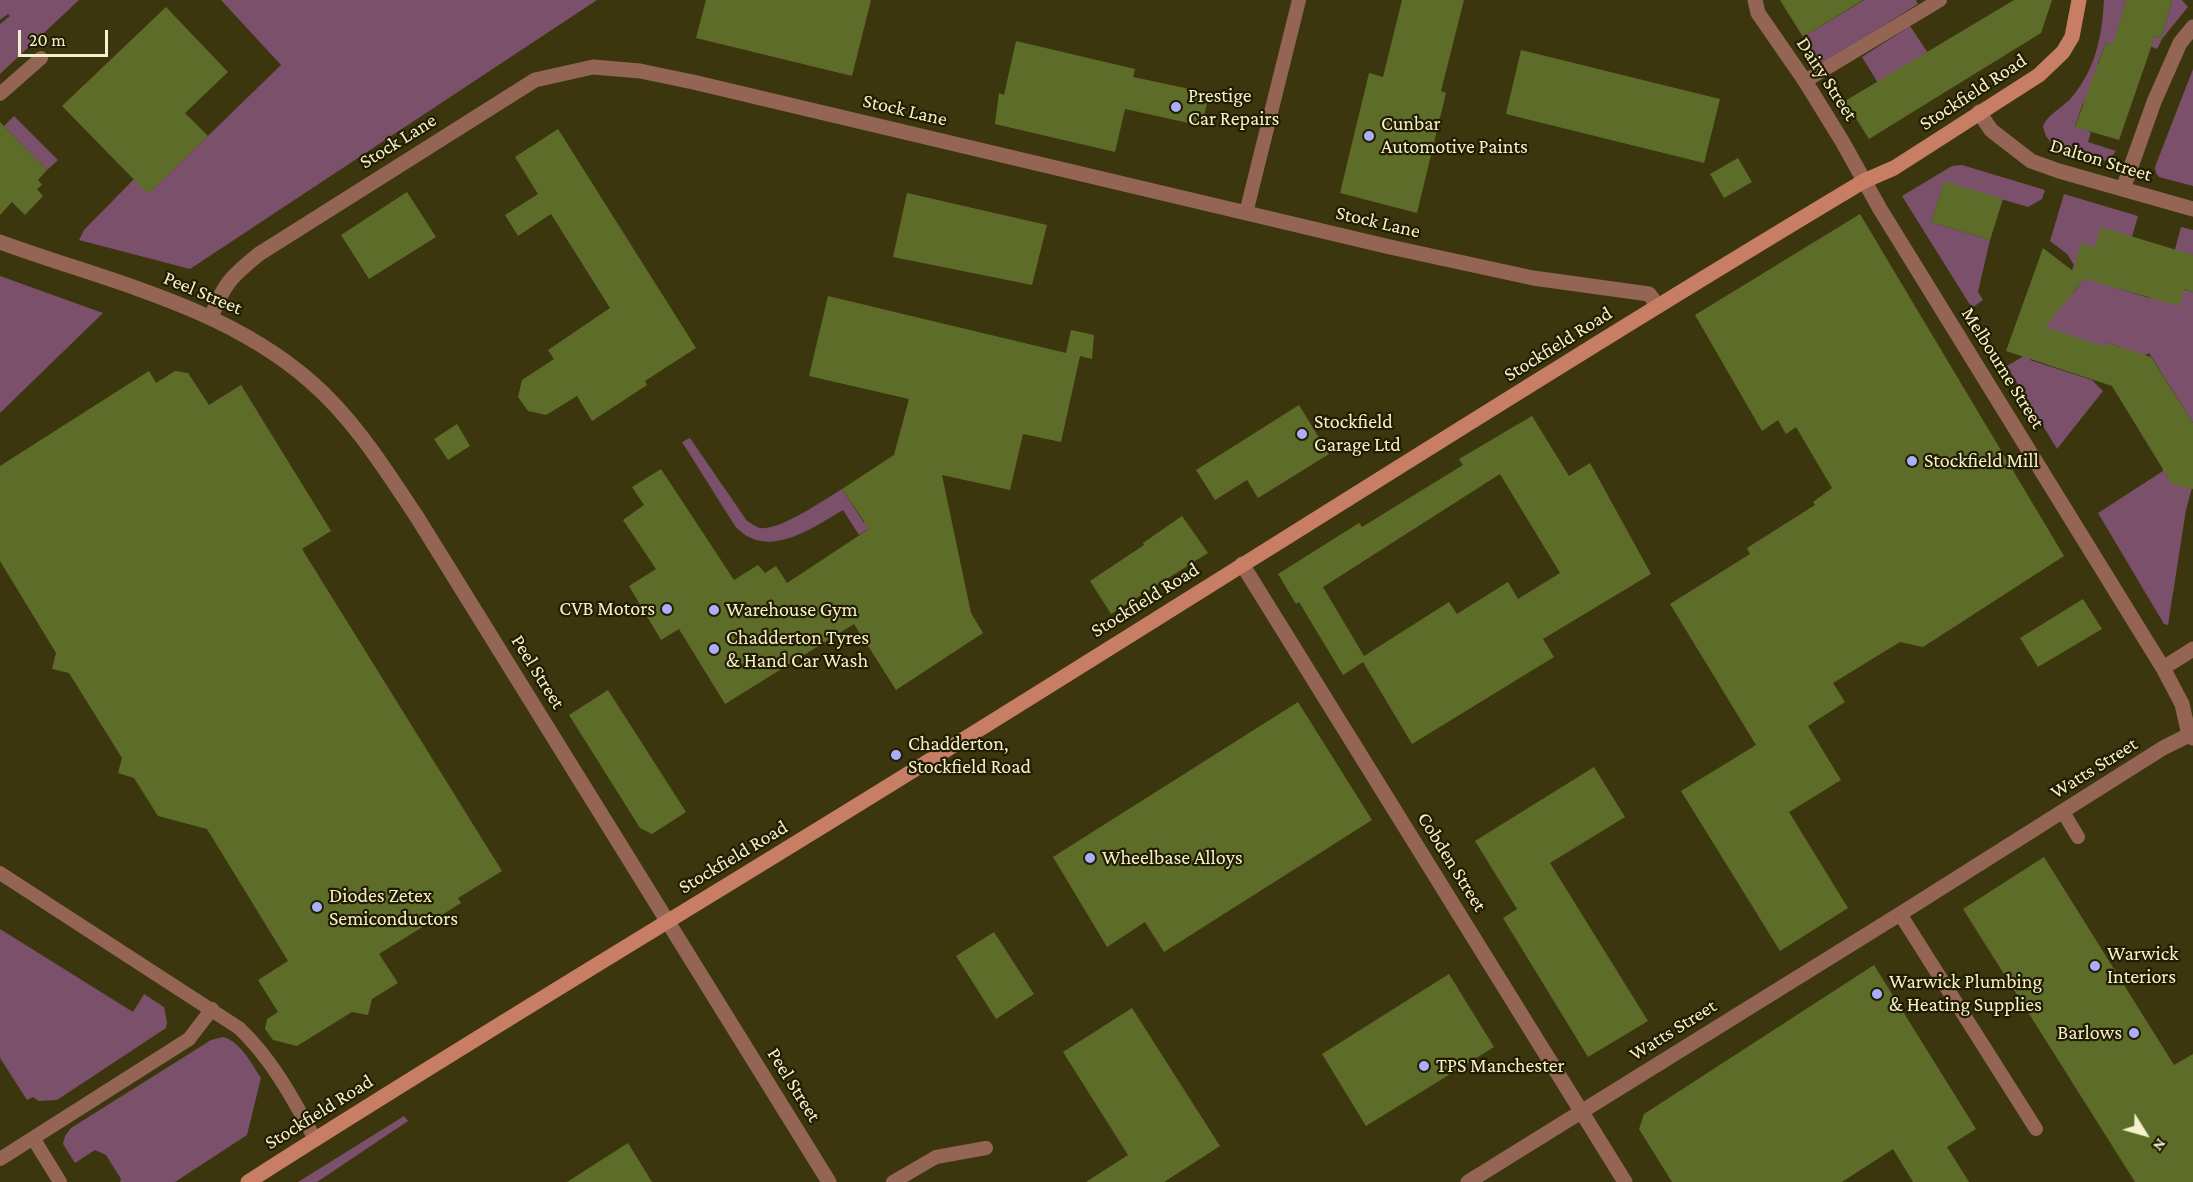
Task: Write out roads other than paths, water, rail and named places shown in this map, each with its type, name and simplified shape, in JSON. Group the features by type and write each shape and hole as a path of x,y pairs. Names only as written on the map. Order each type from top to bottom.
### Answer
{"street":[{"name":"Dairy Street","path":"1755,0 1758,13 1805,81 1864,181"},
{"name":"Stockfield Road","path":"248,1182 667,921 920,767 1658,306 1864,181 1894,168 2039,75 2063,52 2072,37 2079,0"},
{"path":"2123,189 2154,102 2180,43 2193,27"},
{"name":"Stock Lane","path":"211,318 224,287 234,275 259,254 535,80 593,68 640,71 693,82 1246,213 1533,278 1649,294 1658,306"},
{"name":"Dalton Street","path":"1979,112 1991,130 2031,161 2059,171 2193,208"},
{"name":"Melbourne Street","path":"1864,181 2163,668 2182,704 2191,736"},
{"name":"Peel Street","path":"0,242 118,281 245,334 311,381 351,424 417,517 829,1182"},
{"name":"Cobden Street","path":"1242,564 1625,1182"},
{"path":"2163,668 2193,649"},
{"name":"Watts Street","path":"1468,1182 2163,748 2191,736"}],"lane":[{"path":"1246,213 1299,0"},
{"path":"1805,81 1940,0"},
{"path":"0,94 41,57"},
{"path":"2063,812 2078,837"},
{"path":"0,873 239,1028 257,1045 293,1099 315,1139"},
{"path":"1900,914 2036,1129"},
{"path":"0,1159 189,1039 212,1009"},
{"path":"33,1138 60,1182"},
{"path":"893,1182 936,1156 986,1148"}],"place":[{"name":"Prestige Car Repairs","path":"1176,107"},
{"name":"Cunbar Automotive Paints","path":"1369,136"},
{"name":"Stockfield Garage Ltd","path":"1302,434"},
{"name":"Stockfield Mill","path":"1912,461"},
{"name":"CVB Motors","path":"667,609"},
{"name":"Warehouse Gym","path":"714,610"},
{"name":"Chadderton Tyres & Hand Car Wash","path":"714,649"},
{"name":"Chadderton, Stockfield Road","path":"896,755"},
{"name":"Wheelbase Alloys","path":"1090,858"},
{"name":"Diodes Zetex Semiconductors","path":"317,907"},
{"name":"Warwick Interiors","path":"2095,966"},
{"name":"Warwick Plumbing & Heating Supplies","path":"1877,994"},
{"name":"Barlows","path":"2134,1033"},
{"name":"TPS Manchester","path":"1424,1066"}]}
